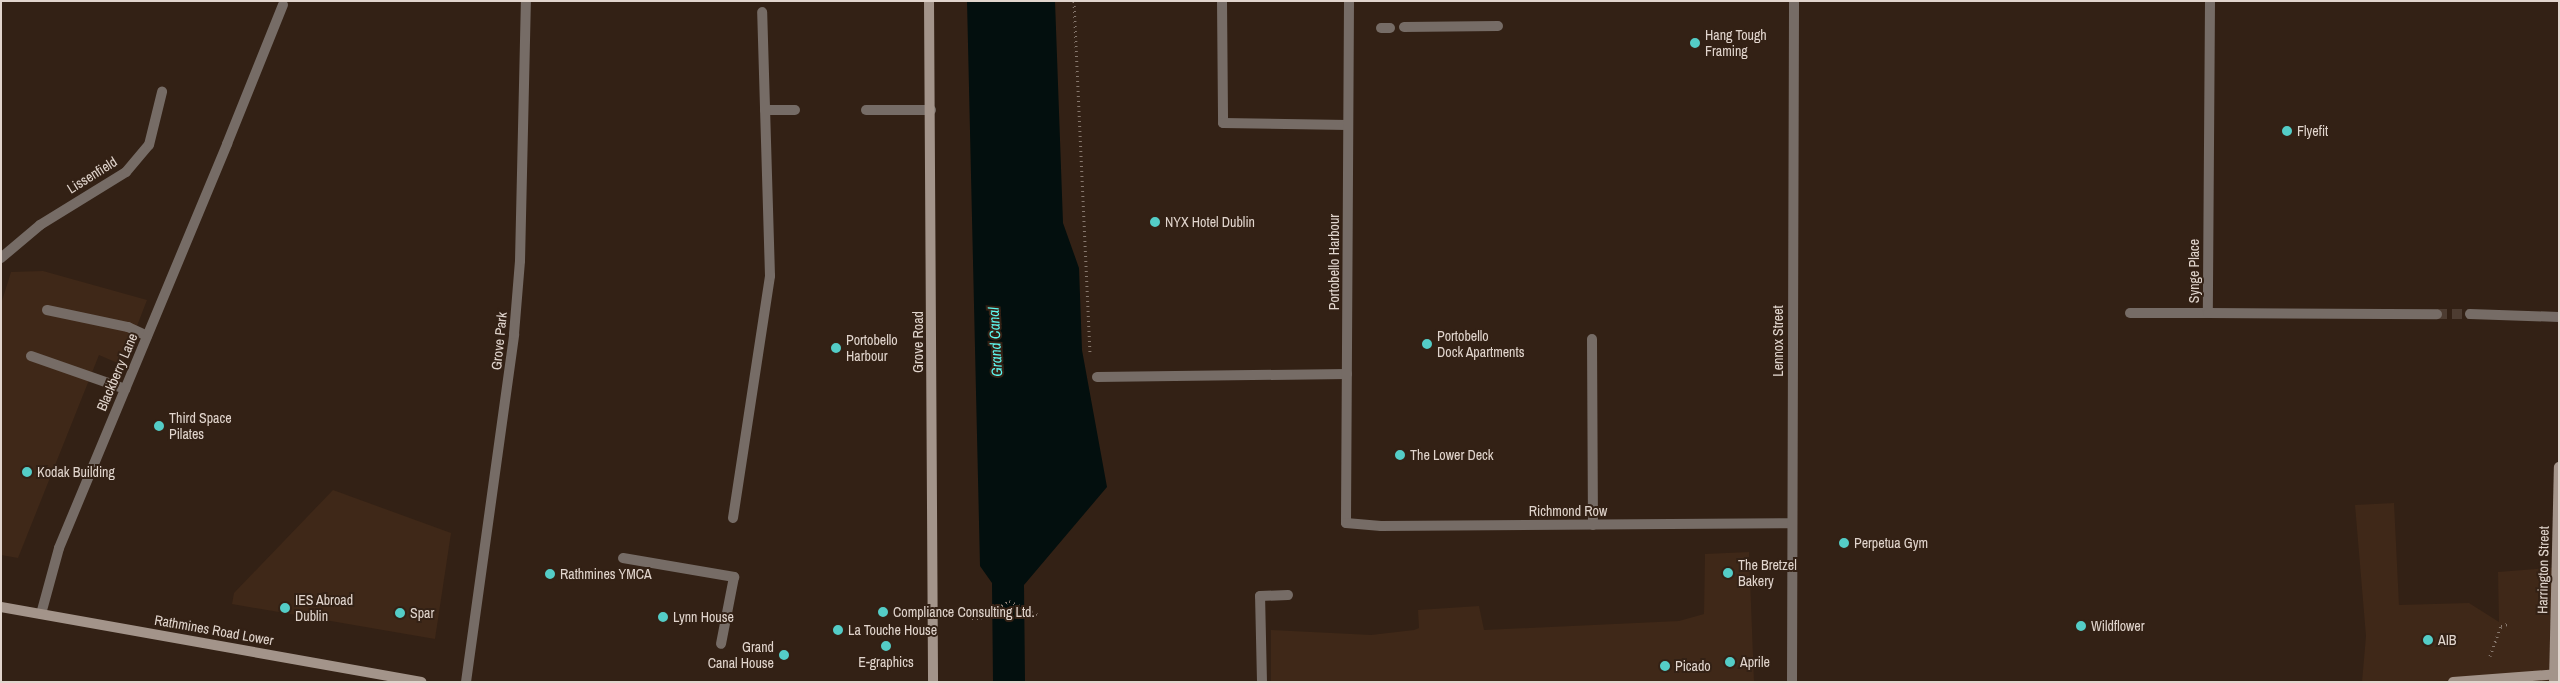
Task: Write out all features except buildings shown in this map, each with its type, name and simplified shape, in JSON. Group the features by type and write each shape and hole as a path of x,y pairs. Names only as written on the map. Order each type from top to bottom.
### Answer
{"main road":[{"name":"Grove Road","path":"929,1 933,682"},
{"name":"Harrington Street","path":"2556,677 2559,467"},
{"name":"Rathmines Road Lower","path":"1,607 421,682"},
{"path":"2453,682 2556,677"}],"street":[{"name":"Grove Park","path":"466,682 514,334 520,262 526,1"},
{"path":"1222,1 1223,124 1348,124"},
{"name":"Portobello Harbour","path":"1346,523 1349,1"},
{"name":"Lennox Street","path":"1792,682 1794,1"},
{"name":"Synge Place","path":"2210,1 2208,313 2437,314"},
{"name":"Blackberry Lane","path":"42,614 59,548 283,5"},
{"path":"733,518 770,276 762,12"},
{"path":"1404,27 1498,26"},
{"name":"Lissenfield","path":"1,258 40,225 126,172 149,145 162,92"},
{"path":"765,110 795,110"},
{"path":"866,110 931,110"},
{"path":"48,310 128,327 147,336"},
{"path":"2130,313 2208,313"},
{"path":"2470,314 2559,317"},
{"path":"1592,339 1593,525"},
{"path":"31,356 125,389"},
{"path":"1097,377 1347,374"},
{"name":"Richmond Row","path":"1346,523 1381,526 1791,523"},
{"path":"623,558 734,577 722,644"},
{"path":"1262,682 1260,596 1288,595"}],"path":[{"path":"1074,1 1089,353 1097,377"},
{"path":"972,618 980,618 1009,601 1037,614"},
{"path":"2490,656 2501,626 2510,622"}],"shaded area":[{"path":"43,271 147,300 122,365 99,355 18,558 1,555 1,304 11,272"},
{"path":"333,490 451,533 435,639 232,604 234,593"},
{"path":"2394,503 2399,605 2469,603 2499,622 2498,572 2559,567 2559,682 2362,682 2366,636 2355,505"},
{"path":"1749,552 1754,682 1271,682 1271,630 1371,635 1419,628 1418,610 1479,606 1484,630 1679,621 1704,614 1705,554"}],"water":[{"name":"Grand Canal","path":"967,1 1055,1 1063,223 1079,268 1082,350 1107,487 1024,585 1025,682 993,682 992,583 980,566"}],"tunnel":[{"path":"2437,314 2470,314"}],"place":[{"name":"Hang Tough Framing","path":"1695,43"},
{"name":"Flyefit","path":"2287,131"},
{"name":"NYX Hotel Dublin","path":"1155,222"},
{"name":"Portobello Dock Apartments","path":"1427,344"},
{"name":"Portobello Harbour","path":"836,348"},
{"name":"Third Space Pilates","path":"159,426"},
{"name":"The Lower Deck","path":"1400,455"},
{"name":"Kodak Building","path":"27,472"},
{"name":"Perpetua Gym","path":"1844,543"},
{"name":"The Bretzel Bakery","path":"1728,573"},
{"name":"Rathmines YMCA","path":"550,574"},
{"name":"IES Abroad Dublin","path":"285,608"},
{"name":"Compliance Consulting Ltd.","path":"883,612"},
{"name":"Spar","path":"400,613"},
{"name":"Lynn House","path":"663,617"},
{"name":"Wildflower","path":"2081,626"},
{"name":"La Touche House","path":"838,630"},
{"name":"AIB","path":"2428,640"},
{"name":"E-graphics","path":"886,646"},
{"name":"Grand Canal House","path":"784,655"},
{"name":"Aprile","path":"1730,662"},
{"name":"Picado","path":"1665,666"}]}
